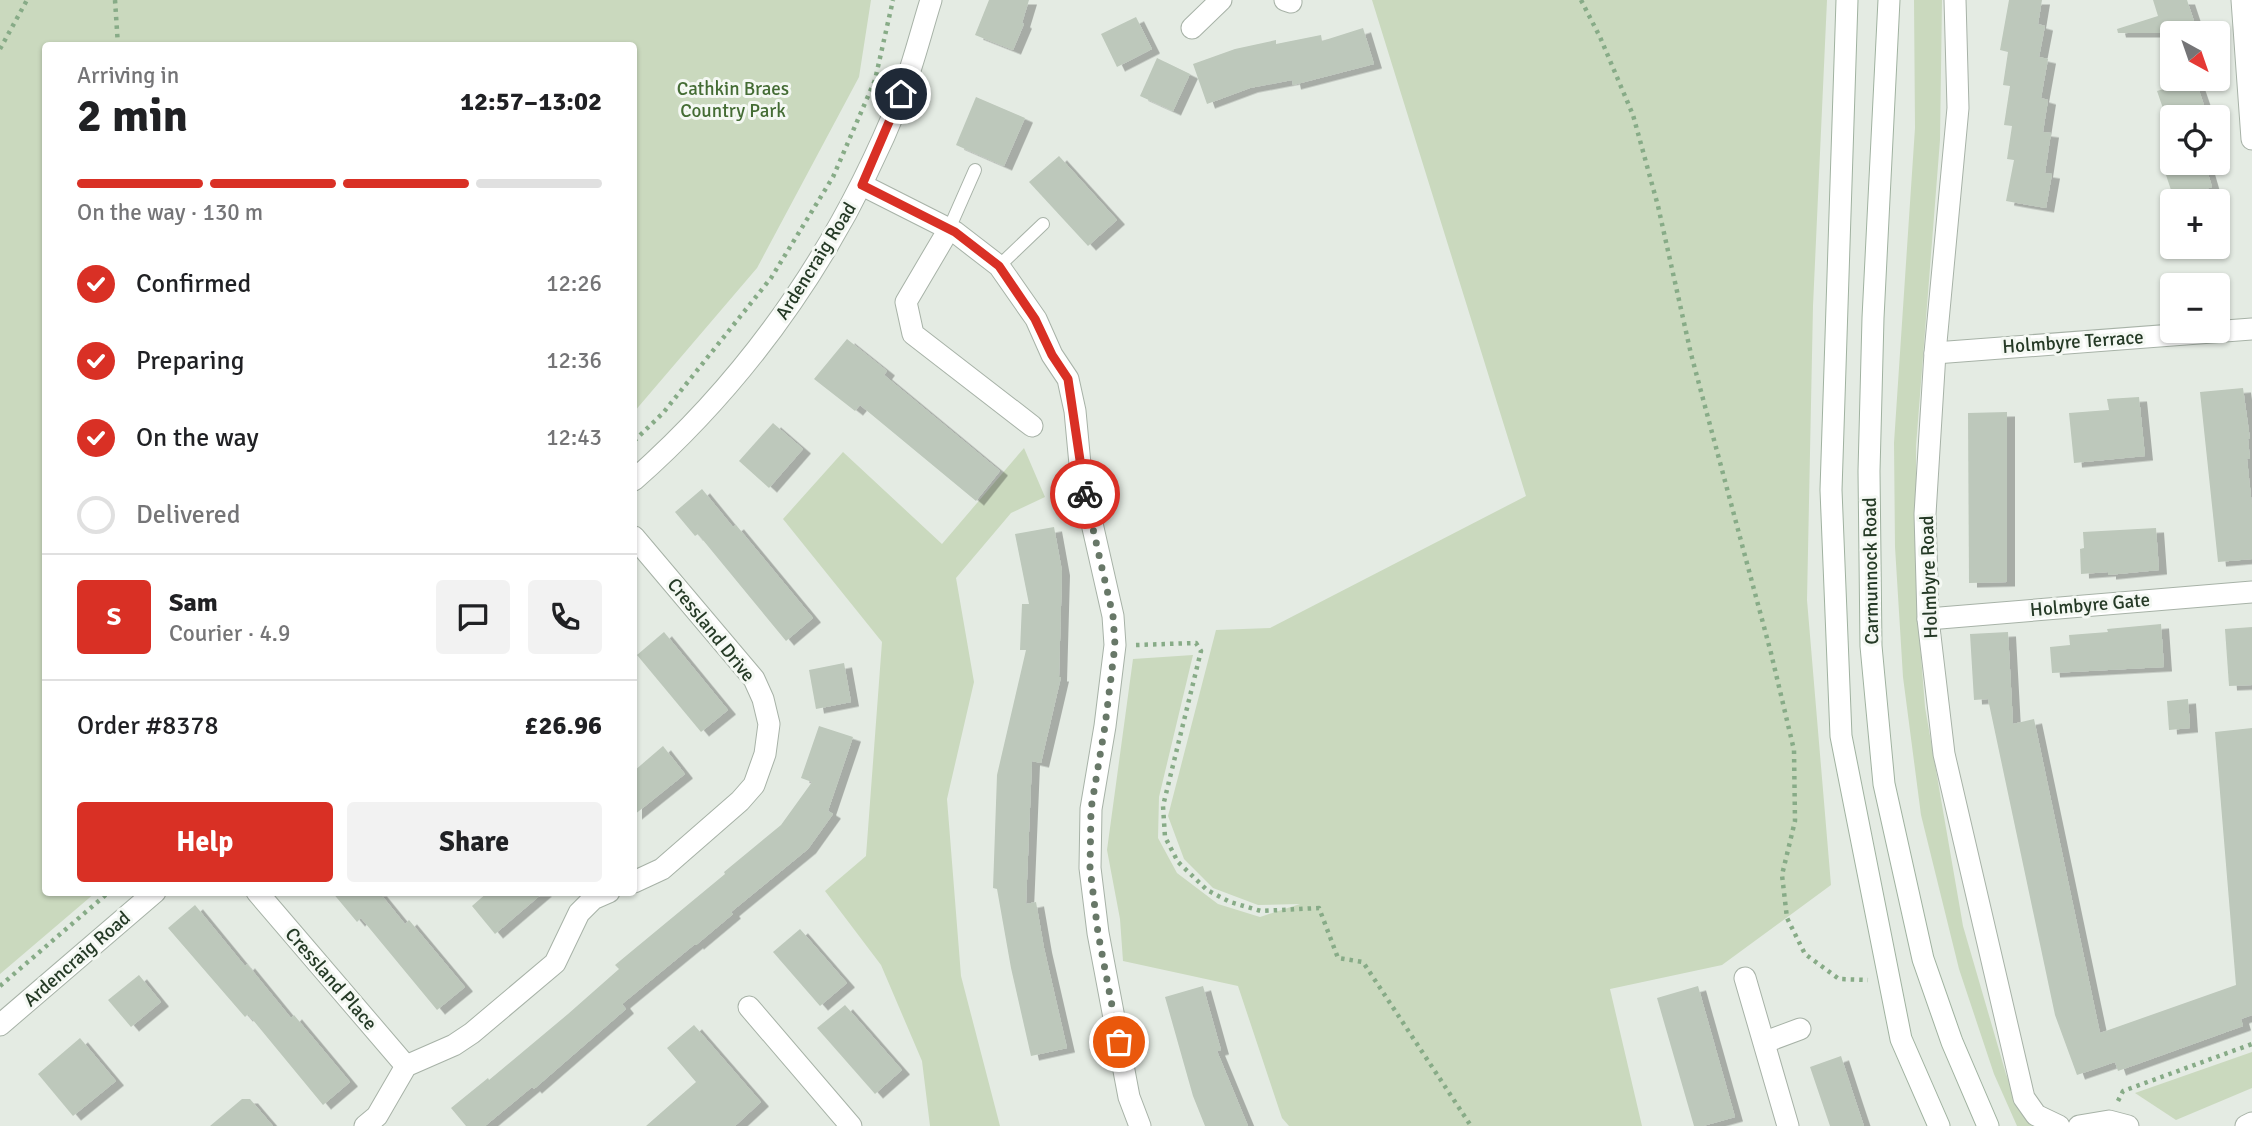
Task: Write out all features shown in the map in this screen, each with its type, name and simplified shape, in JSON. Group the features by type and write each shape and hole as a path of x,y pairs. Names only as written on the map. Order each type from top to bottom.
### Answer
{"street":[{"name":"Ardencraig Road","path":"637,477 672,446 733,380 797,296 833,240 862,185 901,94 931,0"},
{"path":"1192,29 1221,0"},
{"name":"Carmunnock Road","path":"1847,0 1831,490 1841,736 1901,1039 1939,1126"},
{"name":"Carmunnock Road","path":"1889,0 1873,318 1869,471 1871,646 1885,784 1923,959 1952,1042 1989,1126"},
{"name":"Holmbyre Road","path":"1955,0 1958,108 1935,352 1925,514 1928,619 1944,754 2024,1098 2036,1115 2059,1126"},
{"path":"2242,0 2252,139"},
{"path":"862,185 949,229 999,266 1035,319 1052,355 1068,379 1081,475 1113,616 1115,645 1091,809 1090,868 1098,933 1129,1097 1140,1126"},
{"path":"949,229 906,302 913,334 1032,426"},
{"name":"Holmbyre Terrace","path":"1935,352 2252,328"},
{"name":"Cressland Drive","path":"637,541 754,678 769,724 765,754 754,785 740,801 662,869 637,881"},
{"name":"Holmbyre Gate","path":"1928,619 2252,592"},
{"name":"Ardencraig Road","path":"0,1025 150,896"},
{"name":"Cressland Place","path":"260,896 406,1066"},
{"path":"366,1126 377,1116 406,1066 454,1045 472,1033 555,963 579,913 600,896"},
{"path":"1745,978 1788,1126"},
{"path":"749,1007 840,1122"},
{"path":"1765,1042 1800,1029"},
{"path":"2079,1126 2118,1123"},
{"path":"2246,1126 2252,1123"}],"lane":[{"path":"949,229 975,170"},
{"path":"999,266 1043,224"}],"path":[{"path":"0,49 27,0"},
{"path":"115,0 118,42"},
{"path":"637,438 663,413 771,278 833,177 875,80 893,0"},
{"path":"1581,0 1633,115 1658,206 1691,354 1771,653 1794,750 1794,821 1782,875 1787,918 1805,954 1839,979 1866,981 1888,976"},
{"path":"1115,645 1196,643 1201,651 1163,806 1165,837 1178,862 1208,890 1230,902 1261,911 1319,908 1338,958 1363,962 1471,1126"},
{"path":"0,986 104,896"},
{"path":"2118,1123 2123,1091 2252,1044"}],"green space":[{"name":"Cathkin Braes Country Park","path":"0,0 871,0 859,77 757,268 637,408 637,42 42,42 42,896 91,896 0,974"},
{"path":"1372,0 1827,0 1813,306 1807,600 1831,885 1722,965 1610,989 1642,1126 1289,1126 1282,1118 1238,986 1123,961 1120,919 1107,850 1133,659 1193,655 1159,797 1158,838 1177,873 1218,904 1260,917 1300,904 1258,905 1213,888 1184,859 1168,816 1216,630 1270,628 1526,496"},
{"path":"1914,0 1942,0 1940,140 1916,446 1916,592 1925,707 1963,926 2006,1074 2020,1109 2037,1126 2017,1126 1994,1074 1959,969 1921,815 1903,677 1895,547 1894,443 1915,128"},
{"path":"1024,448 1045,497 1011,513 956,578 974,682 947,799 961,976 1000,1126 930,1126 922,1061 881,965 825,891 866,856 882,642 783,519 843,452 942,544"},
{"path":"2252,1052 2252,1088 2176,1120 2135,1093"}],"building":[{"path":"989,0 1029,0 1022,23 1024,24 1013,50 975,35"},
{"path":"2009,0 2042,0 2038,24 2045,26 2039,57 2048,59 2041,98 2048,100 2043,132 2051,133 2045,173 2052,174 2046,208 2006,201 2014,160 2007,159 2012,126 2004,125 2010,86 2003,85 2008,52 2000,50"},
{"path":"2153,0 2187,0 2194,21 2160,21 2160,33 2118,33 2117,29 2158,16"},
{"path":"1136,17 1152,49 1117,67 1101,34"},
{"path":"1363,28 1374,64 1293,85 1292,80 1250,88 1207,104 1193,64 1235,49 1276,40 1276,44 1321,35 1322,41"},
{"path":"1157,58 1190,74 1173,111 1140,96"},
{"path":"2157,91 2199,91 2204,105 2162,105"},
{"path":"976,97 1025,118 1004,166 956,145"},
{"path":"1059,156 1117,220 1088,246 1029,182"},
{"path":"2166,175 2208,175 2212,187 2206,189 2171,189"},
{"path":"847,339 887,371 884,375 1000,471 976,501 860,405 855,411 814,379"},
{"path":"2243,388 2250,439 2250,459 2247,459 2252,506 2252,559 2218,562 2200,392"},
{"path":"2139,397 2145,456 2074,463 2069,413 2109,410 2107,399"},
{"path":"2007,412 2007,582 1969,583 1968,413"},
{"path":"773,423 803,449 769,488 739,461"},
{"path":"702,489 733,527 736,525 813,618 786,641 698,534 695,536 675,512"},
{"path":"1054,527 1062,571 1061,677 1041,763 1032,761 1026,904 1036,902 1067,1048 1031,1056 997,889 993,888 997,775 1026,650 1020,650 1022,604 1029,604 1015,534"},
{"path":"2156,528 2159,570 2108,575 2108,572 2081,574 2080,549 2084,548 2083,532"},
{"path":"2161,624 2164,667 2052,673 2050,647 2070,645 2069,635"},
{"path":"2252,627 2252,685 2229,686 2225,629"},
{"path":"664,632 728,710 701,732 637,655"},
{"path":"2008,632 2013,724 2034,719 2100,1033 2236,985 2215,732 2252,728 2252,1015 2241,1019 2243,1026 2118,1071 2115,1062 2077,1075 2055,1015 1988,699 1974,700 1970,634"},
{"path":"844,663 851,702 816,709 809,670"},
{"path":"2188,699 2190,728 2169,730 2167,701"},
{"path":"819,726 853,737 828,811 833,814 808,849 622,1004 626,1009 534,1089 532,1087 485,1126 466,1126 451,1108 568,1014 619,969 615,965 781,825 812,782 801,778"},
{"path":"663,746 685,774 637,813 637,768"},
{"path":"335,896 382,896 405,924 409,920 465,987 437,1010 361,918 357,922"},
{"path":"483,896 539,896 495,934 472,906"},
{"path":"195,905 245,966 247,964 291,1018 294,1015 350,1082 323,1105 248,1014 245,1017 168,928"},
{"path":"800,929 847,983 820,1006 773,952"},
{"path":"139,975 161,1002 131,1027 108,1000"},
{"path":"1203,986 1221,1050 1217,1051 1248,1126 1205,1126 1193,1096 1165,997"},
{"path":"1698,986 1735,1117 1703,1126 1694,1126 1657,998"},
{"path":"845,1005 902,1070 875,1094 817,1028"},
{"path":"694,1025 761,1102 735,1126 646,1126 696,1082 667,1048"},
{"path":"80,1038 116,1081 73,1116 38,1074"},
{"path":"1841,1056 1864,1126 1830,1126 1810,1067"},
{"path":"242,1099 250,1099 273,1126 210,1126"}],"way so far":[{"path":"1085,494 1113,616 1115,645 1091,809 1090,868 1098,933 1119,1042"}],"route":[{"path":"901,94 862,185 955,232 999,266 1035,319 1052,355 1068,379 1085,494"}]}
